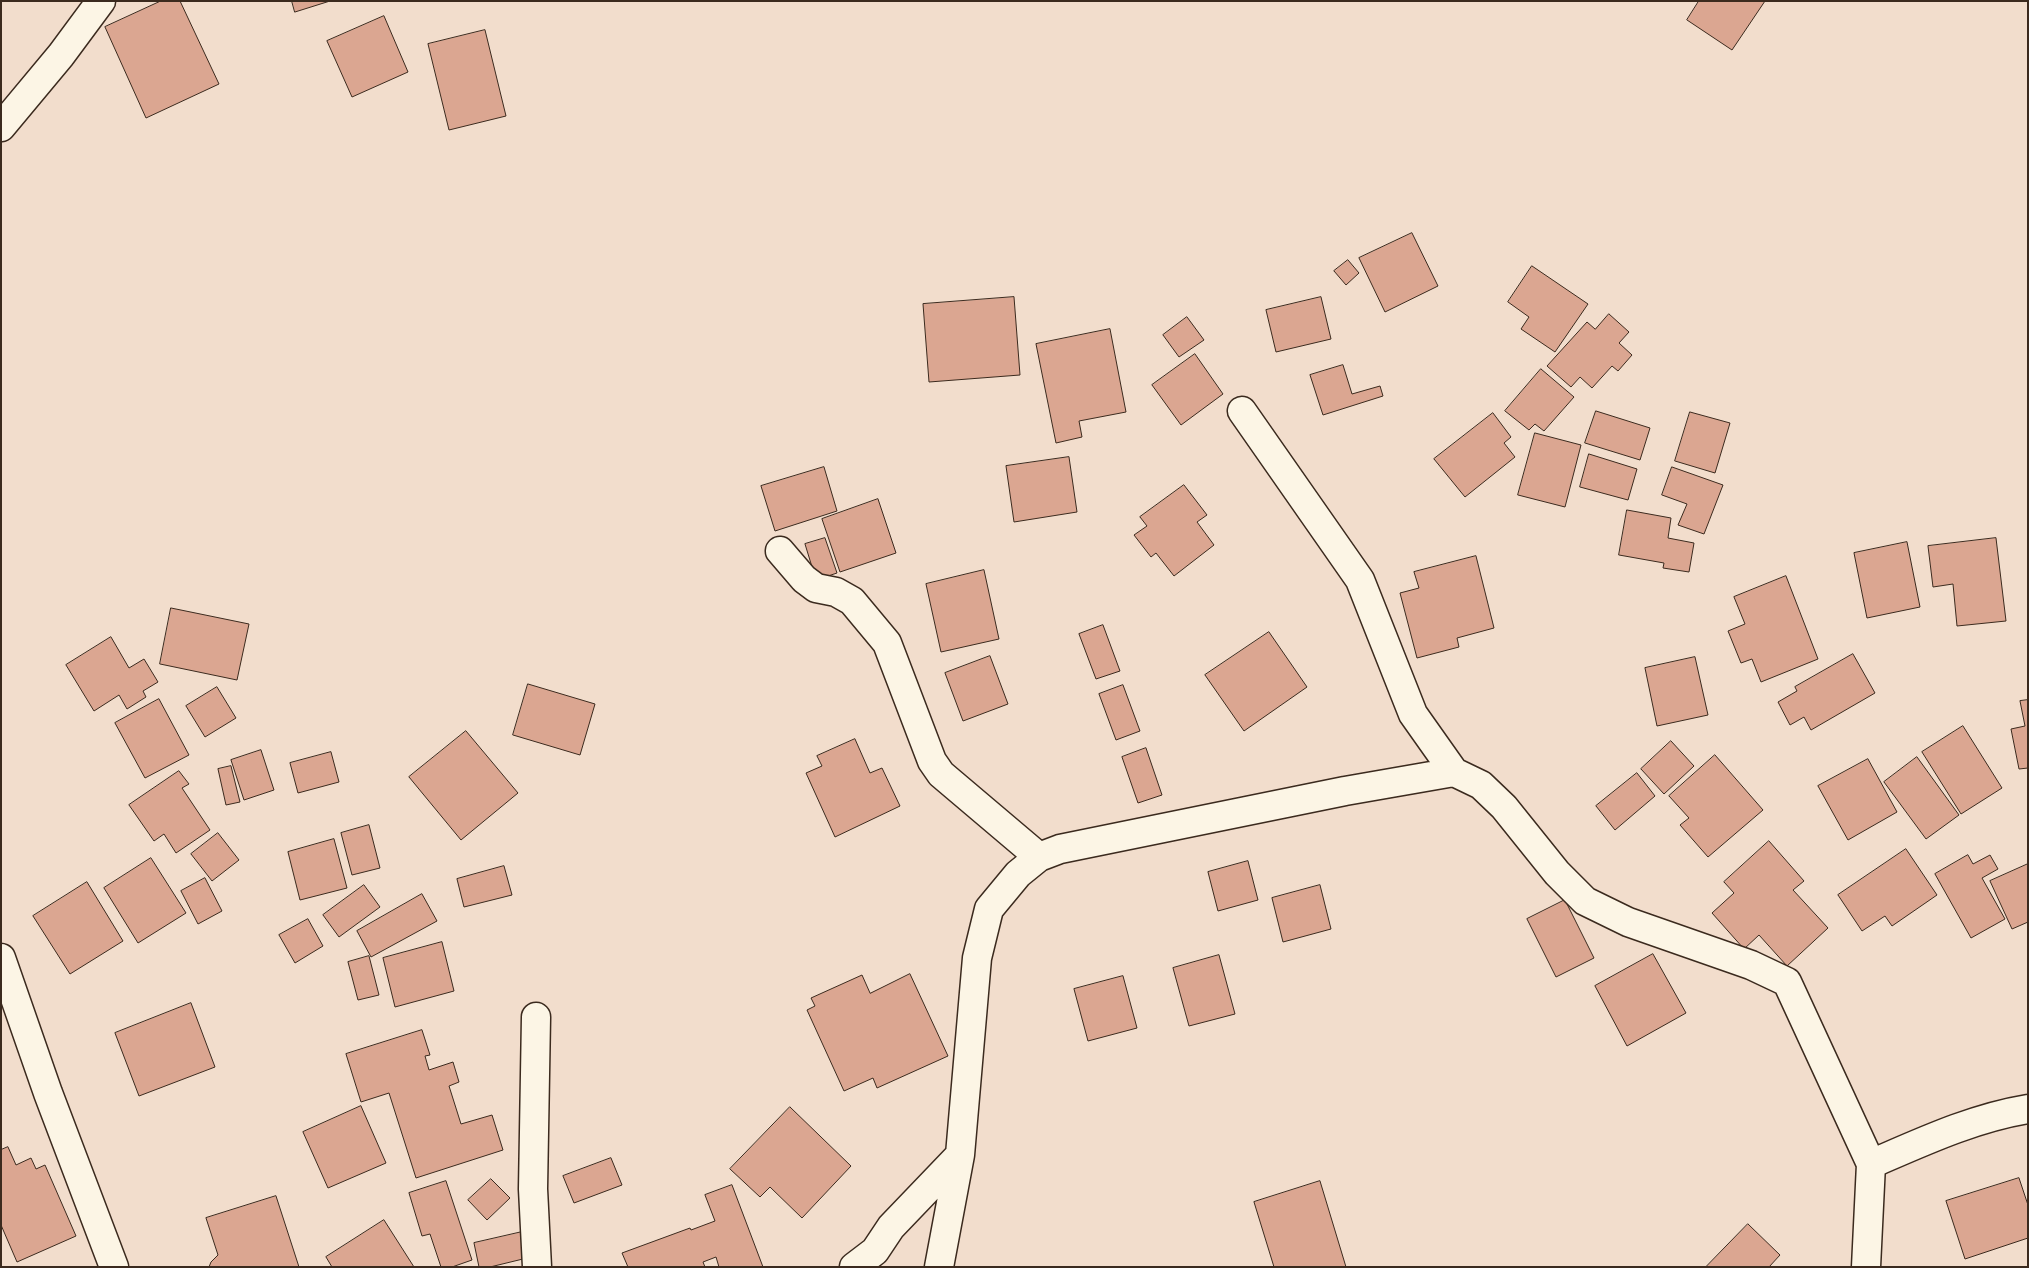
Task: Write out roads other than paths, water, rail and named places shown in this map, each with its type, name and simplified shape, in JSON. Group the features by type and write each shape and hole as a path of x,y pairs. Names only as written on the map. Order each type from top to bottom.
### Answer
{"street":[{"path":"1,127 61,55 101,1"},
{"path":"1242,411 1360,580 1413,714 1454,772 1481,786 1504,807 1556,873 1585,901 1628,922 1751,965 1788,982 1871,1164 1866,1267"},
{"path":"780,551 804,580 816,588 836,592 852,601 887,643 932,761 941,774 1038,857"},
{"path":"939,1267 960,1155 978,958 989,909 1018,874 1038,857 1060,849 1345,791 1454,772"},
{"path":"1,958 48,1093 114,1267"},
{"path":"536,1017 533,1189 537,1267"},
{"path":"1871,1164 1942,1133 2005,1112 2028,1109"},
{"path":"854,1267 875,1251 891,1227 960,1155"}]}
